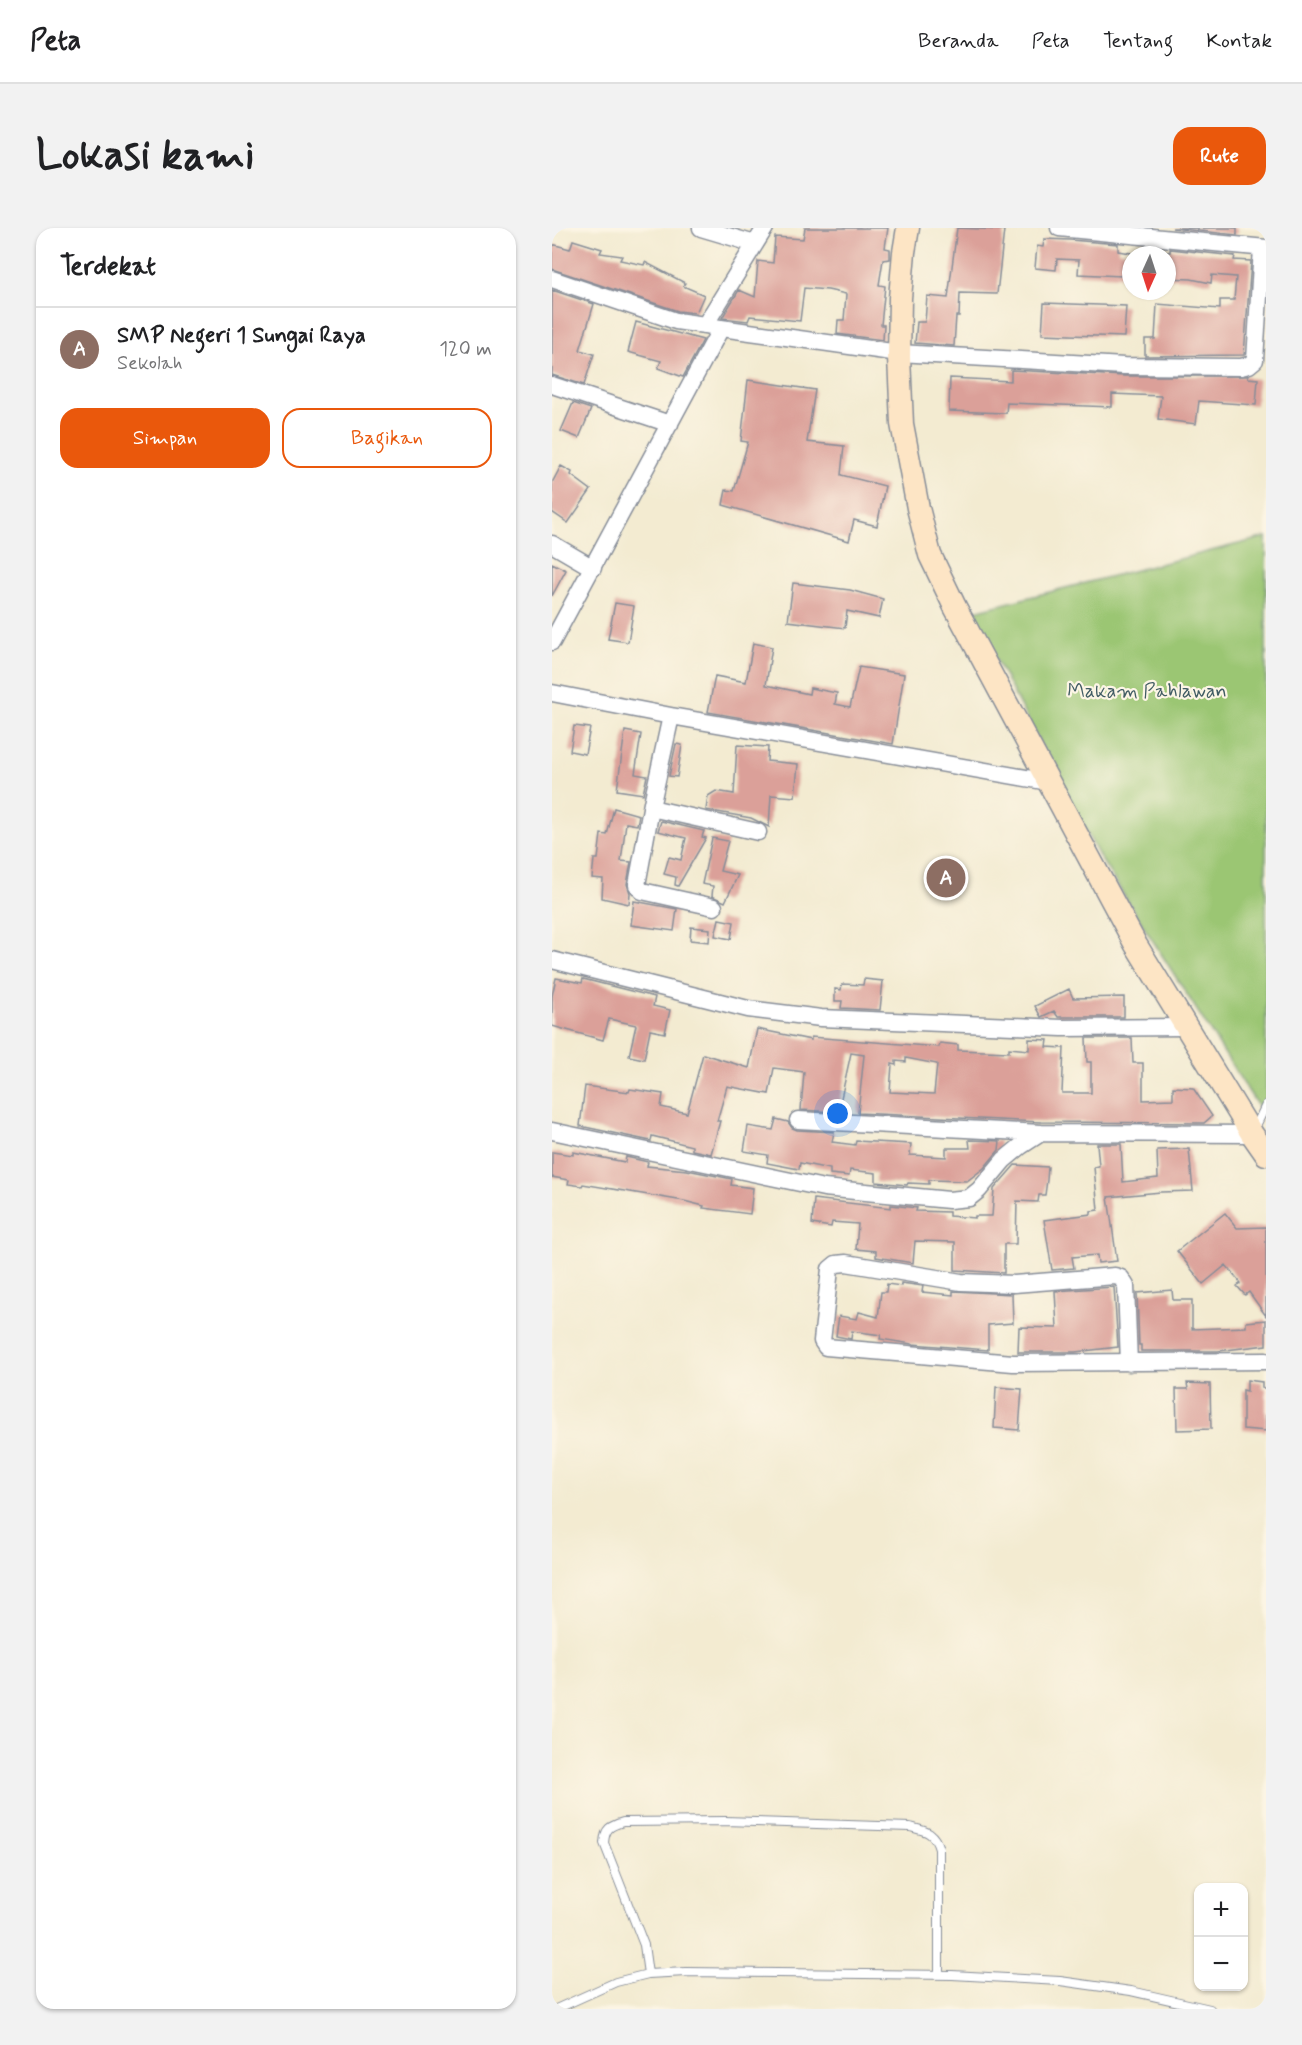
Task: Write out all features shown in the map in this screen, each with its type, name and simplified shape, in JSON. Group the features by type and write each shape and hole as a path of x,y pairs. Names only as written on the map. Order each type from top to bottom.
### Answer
{"main road":[{"path":"908,228 900,297 899,353 903,424 918,508 930,555 1137,945 1185,1027 1266,1154"}],"street":[{"path":"701,228 755,244"},
{"path":"552,642 670,424 713,327 765,228"},
{"path":"552,279 676,321 899,353 1124,366 1241,368 1250,365 1255,360 1261,347 1264,248 1059,228"},
{"path":"552,385 670,424"},
{"path":"552,543 593,568"},
{"path":"552,693 1049,782"},
{"path":"671,716 637,881 642,891 714,907"},
{"path":"651,808 758,832"},
{"path":"552,960 748,1009 821,1018 1062,1028 1185,1027"},
{"path":"798,1120 1041,1133 1252,1134"},
{"path":"552,1131 824,1188 949,1200 969,1198 979,1190 1004,1160 1041,1133"},
{"path":"1129,1363 1126,1286 1121,1278 1115,1276 1014,1284 961,1281 846,1263 837,1264 830,1269 822,1341 826,1347 850,1351 1013,1363 1129,1363 1266,1361"}],"lane":[{"path":"1252,1134 1266,1105"},
{"path":"648,1974 644,1945 604,1843 605,1833 610,1826 623,1822 736,1821 910,1827 924,1830 935,1838 939,1849 939,1975"},
{"path":"556,2009 616,1982 648,1974 686,1972 939,1975 1060,1981 1131,1991 1210,2009"}],"green space":[{"name":"Makam Pahlawan","path":"1266,537 1266,1119 1099,856 971,612"}],"building":[{"path":"805,228 888,228 885,248 890,249 890,259 883,260 879,285 885,286 881,325 884,325 883,340 837,334 838,320 844,320 846,294 828,290 804,288 800,321 750,316 748,321 722,318 739,290 755,297 758,261 773,263 775,237 803,239"},
{"path":"957,228 1004,230 997,294 960,293 954,346 915,343 917,322 925,322 927,296 948,298"},
{"path":"1172,228 1237,228 1237,235"},
{"path":"1044,239 1118,244 1118,251 1122,252 1122,276 1078,274 1079,260 1057,259 1056,270 1035,268 1037,246 1043,247"},
{"path":"573,240 602,249 600,253 622,256 620,260 644,265 645,262 685,283 683,286 704,295 696,313 678,311 552,269 552,244 570,249"},
{"path":"1176,250 1235,256 1234,260 1251,261 1244,355 1145,356 1145,339 1155,339 1157,304 1220,309 1220,300 1234,300 1236,277 1212,275 1211,283 1176,278"},
{"path":"552,290 594,304 580,350 594,354 584,385 552,375"},
{"path":"1044,303 1126,306 1124,337 1042,334"},
{"path":"636,322 703,340 683,377 658,368 661,361 628,352"},
{"path":"1011,370 1124,376 1248,376 1248,378 1258,379 1256,405 1199,401 1196,424 1158,419 1161,396 1112,394 1112,407 1007,403 1006,413 949,411 950,378 1011,381"},
{"path":"748,380 815,390 807,442 844,446 841,475 885,486 877,526 854,520 849,541 723,505 726,490 734,491 748,442 741,441"},
{"path":"573,403 591,409 579,438 561,431"},
{"path":"561,466 572,472 571,475 591,490 568,523 552,512 552,483"},
{"path":"552,563 566,570 552,596"},
{"path":"793,583 850,590 883,599 879,618 847,611 845,628 788,621"},
{"path":"615,603 634,606 628,642 608,639"},
{"path":"753,643 772,647 766,685 809,694 810,688 837,693 835,704 850,707 859,667 904,674 893,744 708,712 715,676 746,682"},
{"path":"574,726 590,728 585,754 570,751"},
{"path":"625,731 641,734 635,774 647,776 643,794 617,790"},
{"path":"676,744 682,745 677,777 669,776"},
{"path":"737,745 768,747 767,761 798,764 795,797 771,795 769,827 751,818 706,810 708,796 716,791 734,794"},
{"path":"614,808 639,815 637,825 626,823 621,861 631,862 627,884 630,893 629,904 602,898 603,879 592,878 594,859 598,859 601,834 607,835"},
{"path":"661,821 704,831 702,837 706,838 678,886 675,885 676,877 664,874 669,857 681,860 686,838 658,831"},
{"path":"712,838 728,841 720,871 738,875 725,902 712,896 713,886 702,884"},
{"path":"634,901 677,909 674,931 631,925"},
{"path":"719,919 734,922 731,939 715,936"},
{"path":"691,927 710,929 709,942 690,940"},
{"path":"556,978 582,983 583,979 655,997 653,1006 670,1010 665,1033 650,1030 644,1059 629,1056 636,1025 609,1019 603,1040 552,1026 552,996"},
{"path":"864,979 883,981 880,1010 841,1008 842,1001 835,1001 835,989 841,990 842,984 863,985"},
{"path":"1069,989 1073,998 1124,997 1124,1017 1058,1017 1054,1011 1041,1017 1035,1006"},
{"path":"757,1029 811,1040 811,1037 939,1047 940,1043 958,1045 958,1050 1009,1052 1009,1048 1029,1050 1029,1039 1048,1040 1047,1047 1064,1048 1062,1093 1091,1093 1091,1062 1087,1062 1086,1038 1132,1038 1133,1063 1143,1063 1143,1100 1173,1099 1173,1087 1193,1088 1212,1116 1204,1123 1041,1122 858,1113 864,1055 851,1053 838,1112 801,1110 804,1072 774,1068 769,1094 727,1086 711,1154 692,1150 692,1146 652,1136 651,1141 580,1126 585,1086 663,1094 661,1107 687,1113 703,1054 749,1068","holes":["906,1058 937,1064 934,1094 890,1092 892,1064 896,1065 896,1061 906,1062"]},
{"path":"776,1119 788,1122 792,1128 797,1130 834,1132 832,1142 855,1145 856,1141 911,1144 910,1155 946,1157 946,1148 970,1148 969,1140 1000,1141 999,1150 984,1168 967,1181 929,1180 929,1184 908,1183 907,1185 876,1182 876,1173 850,1170 849,1176 830,1174 830,1169 800,1163 799,1169 767,1163 768,1155 744,1151 748,1126 773,1130"},
{"path":"1097,1144 1121,1144 1123,1182 1158,1178 1157,1150 1189,1149 1193,1191 1108,1197 1117,1261 1098,1263 1097,1255 1072,1257 1074,1268 1052,1270 1044,1220 1091,1214 1091,1211 1098,1210 1094,1167 1099,1166"},
{"path":"552,1152 573,1155 573,1152 625,1162 626,1157 648,1162 647,1166 687,1170 732,1179 731,1185 753,1188 750,1214 703,1208 704,1206 684,1201 583,1184 582,1186 568,1184 569,1180 552,1177"},
{"path":"1015,1165 1048,1167 1047,1180 1045,1195 1039,1195 1038,1202 1017,1201 1016,1244 1004,1244 1004,1273 955,1270 955,1242 915,1241 913,1263 876,1257 876,1251 856,1249 858,1224 832,1222 831,1227 812,1224 814,1199 891,1208 891,1205 917,1208 916,1211 949,1212 949,1216 975,1218 975,1216 992,1216 994,1189"},
{"path":"1225,1213 1237,1228 1266,1227 1266,1316 1249,1292 1245,1295 1237,1286 1241,1283 1226,1265 1203,1284 1177,1251"},
{"path":"901,1283 923,1286 922,1292 953,1295 953,1291 1012,1294 1013,1323 988,1325 988,1350 912,1344 880,1339 881,1335 852,1331 851,1339 836,1336 839,1316 857,1319 859,1312 878,1317 881,1292 886,1292 887,1284 901,1286"},
{"path":"1114,1287 1118,1347 1075,1352 1018,1352 1019,1327 1057,1328 1055,1291"},
{"path":"1172,1290 1173,1300 1192,1300 1192,1329 1246,1327 1246,1322 1266,1320 1266,1345 1218,1351 1141,1351 1137,1293"},
{"path":"1247,1380 1262,1382 1262,1388 1266,1388 1266,1431 1243,1429 1243,1390 1247,1391"},
{"path":"1187,1383 1210,1384 1211,1429 1177,1430 1176,1389 1188,1389"},
{"path":"996,1387 1022,1389 1019,1430 994,1428"}],"place":[{"name":"SMP Negeri 1 Sungai Raya","path":"946,878"}]}
